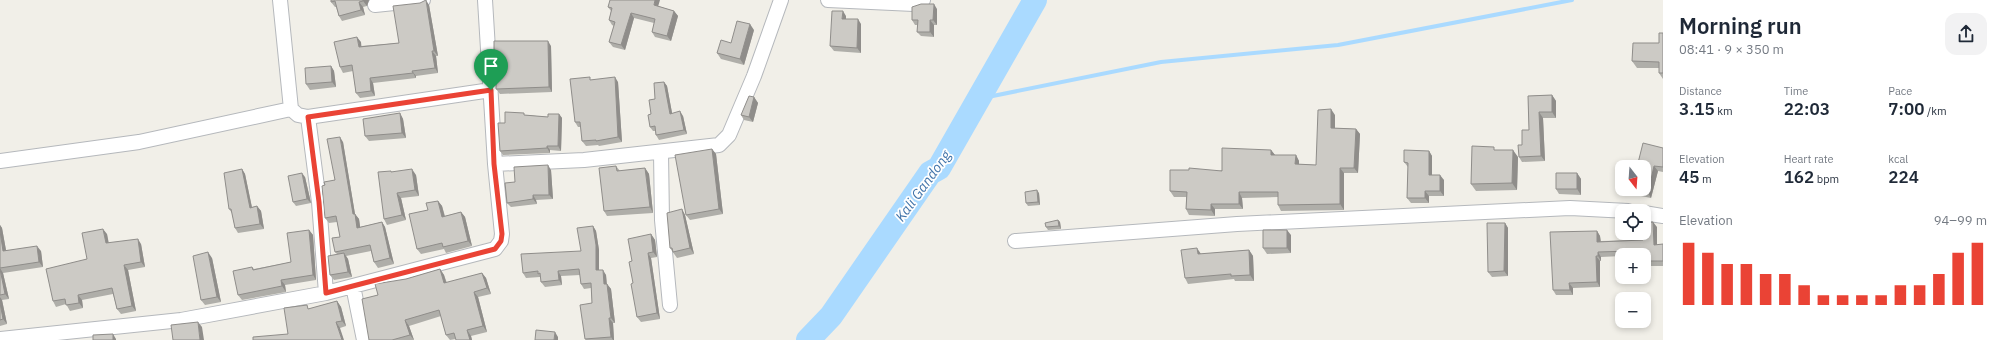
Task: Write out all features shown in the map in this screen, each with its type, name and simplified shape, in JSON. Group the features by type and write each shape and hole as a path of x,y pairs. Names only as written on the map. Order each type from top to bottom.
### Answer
{"street":[{"path":"280,0 291,109 298,115 308,117 491,90"},
{"path":"375,5 423,0"},
{"path":"0,339 181,320 326,293 490,251 501,241 502,234 494,164 485,0"},
{"path":"494,164 584,160 661,153 719,145 729,135 754,76 781,0"},
{"path":"828,0 914,4 923,0"},
{"path":"0,161 119,146 291,109"},
{"path":"308,117 319,202 326,293"},
{"path":"661,153 662,220 670,305"},
{"path":"1015,241 1237,224 1570,208 1615,210"},
{"path":"1651,214 1663,216"},
{"path":"353,286 364,340"}],"building":[{"path":"331,0 363,1 359,2 361,10 339,16 335,1 331,2"},
{"path":"426,0 434,51 432,51 435,68 412,71 413,73 370,78 371,91 356,93 352,65 340,67 334,42 357,37 359,47 399,43 393,6 420,3"},
{"path":"610,0 655,0 654,5 674,11 667,36 652,32 655,19 631,13 621,45 609,42 615,22 609,20 612,8 608,7"},
{"path":"921,4 934,4 933,20 930,20 930,32 917,32 918,20 912,20 912,7"},
{"path":"832,11 843,11 842,19 858,19 857,48 830,46"},
{"path":"737,21 750,24 740,59 717,53 721,40 731,43"},
{"path":"1659,33 1663,33 1663,73 1659,73 1659,62 1632,61 1633,43 1659,43"},
{"path":"494,41 548,41 549,87 496,89 496,60 494,60"},
{"path":"331,66 332,82 306,84 305,68"},
{"path":"590,77 590,80 615,77 618,137 596,141 582,141 580,122 575,122 570,79"},
{"path":"664,82 670,114 680,111 684,130 656,135 655,126 650,127 648,115 651,114 649,100 655,99 654,83"},
{"path":"1552,95 1552,112 1539,112 1541,156 1519,157 1518,145 1522,145 1522,130 1529,130 1528,96"},
{"path":"749,96 754,97 749,117 741,115"},
{"path":"1331,109 1331,128 1356,129 1354,168 1340,168 1340,204 1278,205 1278,192 1239,192 1239,204 1211,204 1211,210 1186,209 1187,192 1170,191 1170,170 1189,170 1189,168 1222,171 1222,148 1271,150 1271,155 1296,155 1295,164 1316,165 1318,110"},
{"path":"505,112 524,113 524,115 548,117 548,114 559,114 558,146 500,151 498,123 505,123"},
{"path":"400,113 402,133 365,136 363,119"},
{"path":"340,137 353,214 355,214 357,228 382,222 390,258 374,262 370,245 335,252 332,238 340,237 336,216 325,218 322,186 325,185 324,182 335,180 327,139"},
{"path":"1643,143 1663,148 1663,167 1654,166 1651,180 1651,160 1639,160"},
{"path":"1472,146 1494,147 1494,150 1513,150 1512,183 1471,184"},
{"path":"712,149 719,209 686,215 675,155"},
{"path":"1404,150 1429,151 1429,175 1440,175 1440,191 1425,191 1425,198 1407,198 1408,163 1404,162"},
{"path":"548,165 549,195 533,195 533,199 507,203 505,183 515,182 514,167"},
{"path":"616,166 617,171 645,168 650,207 604,211 599,168"},
{"path":"242,169 250,208 257,206 260,224 235,228 231,209 229,209 224,173"},
{"path":"412,169 415,190 397,193 402,215 384,219 378,172"},
{"path":"302,173 307,199 293,202 288,176"},
{"path":"1556,173 1577,173 1577,189 1556,189"},
{"path":"1037,190 1038,202 1026,203 1025,192"},
{"path":"438,201 442,217 461,212 468,241 443,247 442,243 417,249 409,214 428,210 426,203"},
{"path":"682,209 690,248 673,252 672,248 670,248 667,213"},
{"path":"1058,220 1059,226 1046,227 1045,223"},
{"path":"1651,222 1653,222 1654,245 1663,244 1663,261 1651,261 1651,248 1615,248 1615,251 1598,252 1598,256 1596,256 1597,282 1569,283 1570,290 1553,290 1550,232 1597,231 1597,242 1651,240"},
{"path":"1487,223 1505,223 1504,271 1488,272"},
{"path":"593,226 596,245 596,270 603,270 604,284 607,284 611,318 609,318 611,337 585,339 580,305 592,303 591,283 581,284 579,269 558,271 559,280 541,282 540,273 538,274 538,271 523,273 521,254 581,251 577,228"},
{"path":"103,229 106,243 138,239 141,262 124,265 132,306 117,309 112,288 78,295 79,303 66,305 65,299 53,301 46,269 87,259 82,233"},
{"path":"309,230 313,275 281,280 282,286 238,295 233,271 252,267 253,270 291,262 287,233"},
{"path":"1263,230 1287,230 1287,248 1263,248"},
{"path":"0,231 3,251 37,246 39,262 0,268"},
{"path":"651,234 653,252 648,253 657,313 637,317 631,284 633,283 629,262 632,261 628,239"},
{"path":"1197,248 1198,254 1249,250 1250,275 1231,276 1231,274 1185,278 1181,250"},
{"path":"208,252 217,297 201,300 193,256"},
{"path":"344,253 348,272 330,275 328,256"},
{"path":"0,269 5,294 0,295"},
{"path":"440,269 444,283 482,273 487,288 474,292 483,326 467,330 470,340 456,340 454,333 446,335 439,310 405,320 410,335 392,340 369,340 362,299 378,295 375,284 406,279"},
{"path":"337,301 342,321 336,322 342,340 253,340 253,337 288,334 284,308 307,305 308,309"},
{"path":"0,303 3,319 0,320"},
{"path":"198,322 200,340 173,340 171,325"},
{"path":"536,330 555,332 554,340 535,340"},
{"path":"113,334 113,340 93,340 93,335"}],"waterway":[{"name":"Kali Gandong","path":"808,340 831,316 930,173 939,168 1035,0"},
{"path":"978,99 1161,62 1338,45 1572,0"}],"route":[{"path":"491,90 494,164 502,234 501,241 495,249 326,293 319,202 308,117 491,90"}]}
